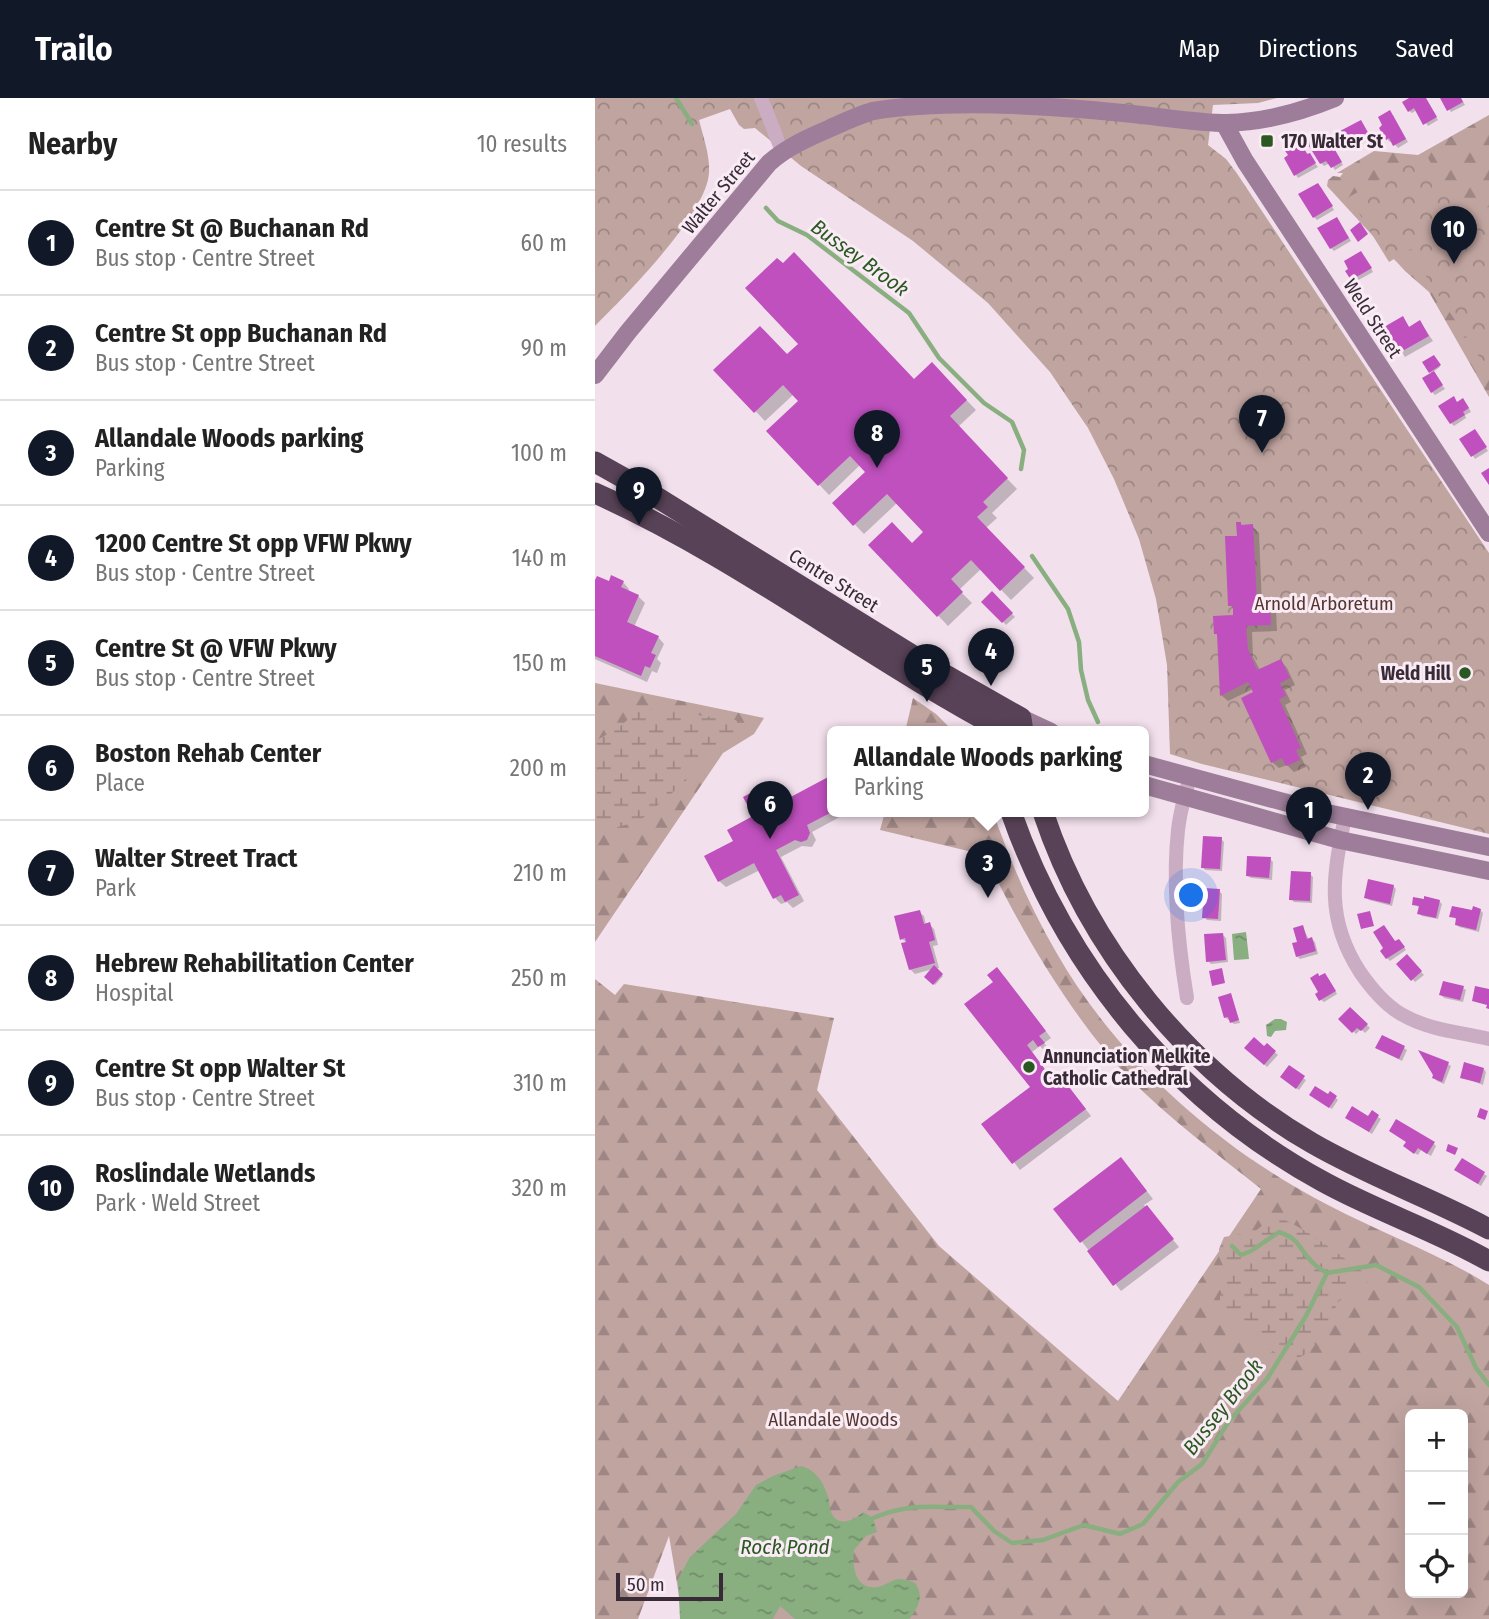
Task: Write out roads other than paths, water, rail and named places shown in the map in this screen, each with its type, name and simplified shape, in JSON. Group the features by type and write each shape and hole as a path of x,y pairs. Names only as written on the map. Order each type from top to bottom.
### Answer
{"highway":[{"name":"Centre Street","path":"595,462 645,490 933,668 1016,726"},
{"name":"Centre Street","path":"595,493 661,524 705,549 957,704 1014,726"},
{"path":"957,704 972,726"},
{"path":"1013,817 1038,878 1073,945 1135,1030 1171,1069 1231,1121 1293,1164 1360,1200 1489,1261"},
{"path":"1045,817 1063,863 1091,919 1133,982 1174,1031 1229,1083 1310,1142 1373,1175 1489,1229"},
{"path":"1360,1200 1373,1175"}],"street":[{"path":"761,98 782,151"},
{"name":"Walter Street","path":"595,375 769,163 782,151 872,111 934,102 970,101 1039,104 1224,123 1260,120 1295,112 1335,98"},
{"name":"Weld Street","path":"1224,123 1245,161 1489,533"},
{"path":"1149,765 1345,817 1489,847"},
{"path":"1187,998 1177,929 1176,879 1178,829 1190,777"},
{"path":"1149,786 1340,840 1489,871"},
{"path":"1345,817 1335,881 1336,916 1341,936 1367,983 1384,1001 1402,1014 1440,1030 1489,1039"},
{"path":"1465,866 1470,843"}],"water":[{"path":"1246,932 1249,959 1234,960 1232,934"},
{"path":"1275,1019 1287,1022 1286,1030 1275,1031 1271,1037 1267,1036 1266,1025"},
{"name":"Rock Pond","path":"801,1466 810,1470 820,1480 836,1519 848,1521 863,1512 873,1518 877,1532 866,1536 854,1550 857,1576 864,1585 870,1587 899,1579 915,1583 919,1600 911,1617 795,1619 780,1606 773,1619 680,1619 678,1579 690,1557 736,1514 756,1485"}],"waterway":[{"name":"Bussey Brook","path":"676,98 692,124"},
{"name":"Bussey Brook","path":"766,208 778,221 807,235 909,313 939,358 984,403 1012,422 1024,450 1021,469"},
{"name":"Bussey Brook","path":"1032,556 1068,609 1079,642 1081,670 1088,700 1098,722"},
{"path":"1232,1246 1241,1255 1279,1232 1296,1242 1308,1258 1327,1273"},
{"name":"Bussey Brook","path":"1327,1273 1376,1265 1419,1287 1457,1327 1476,1368 1489,1385"},
{"name":"Bussey Brook","path":"873,1518 911,1508 971,1507 994,1531 1012,1543 1043,1540 1084,1525 1120,1534 1143,1524 1178,1482 1202,1464 1229,1421 1267,1379 1306,1316 1327,1273"}],"place":[{"name":"170 Walter St","path":"1267,141"},
{"name":"Roslindale Wetlands","path":"1454,264"},
{"name":"Walter Street Tract","path":"1262,453"},
{"name":"Hebrew Rehabilitation Center","path":"877,468"},
{"name":"Centre St opp Walter St","path":"639,525"},
{"name":"Weld Hill","path":"1465,673"},
{"name":"1200 Centre St opp VFW Pkwy","path":"991,686"},
{"name":"Centre St @ VFW Pkwy","path":"927,702"},
{"name":"Centre St opp Buchanan Rd","path":"1368,810"},
{"name":"Boston Rehab Center","path":"770,839"},
{"name":"Centre St @ Buchanan Rd","path":"1309,845"},
{"name":"Allandale Woods parking","path":"988,898"},
{"name":"Annunciation Melkite Catholic Cathedral","path":"1029,1067"}],"park label":[{"name":"Arnold Arboretum","path":"1324,603"},
{"name":"Allandale Woods","path":"833,1419"}]}
